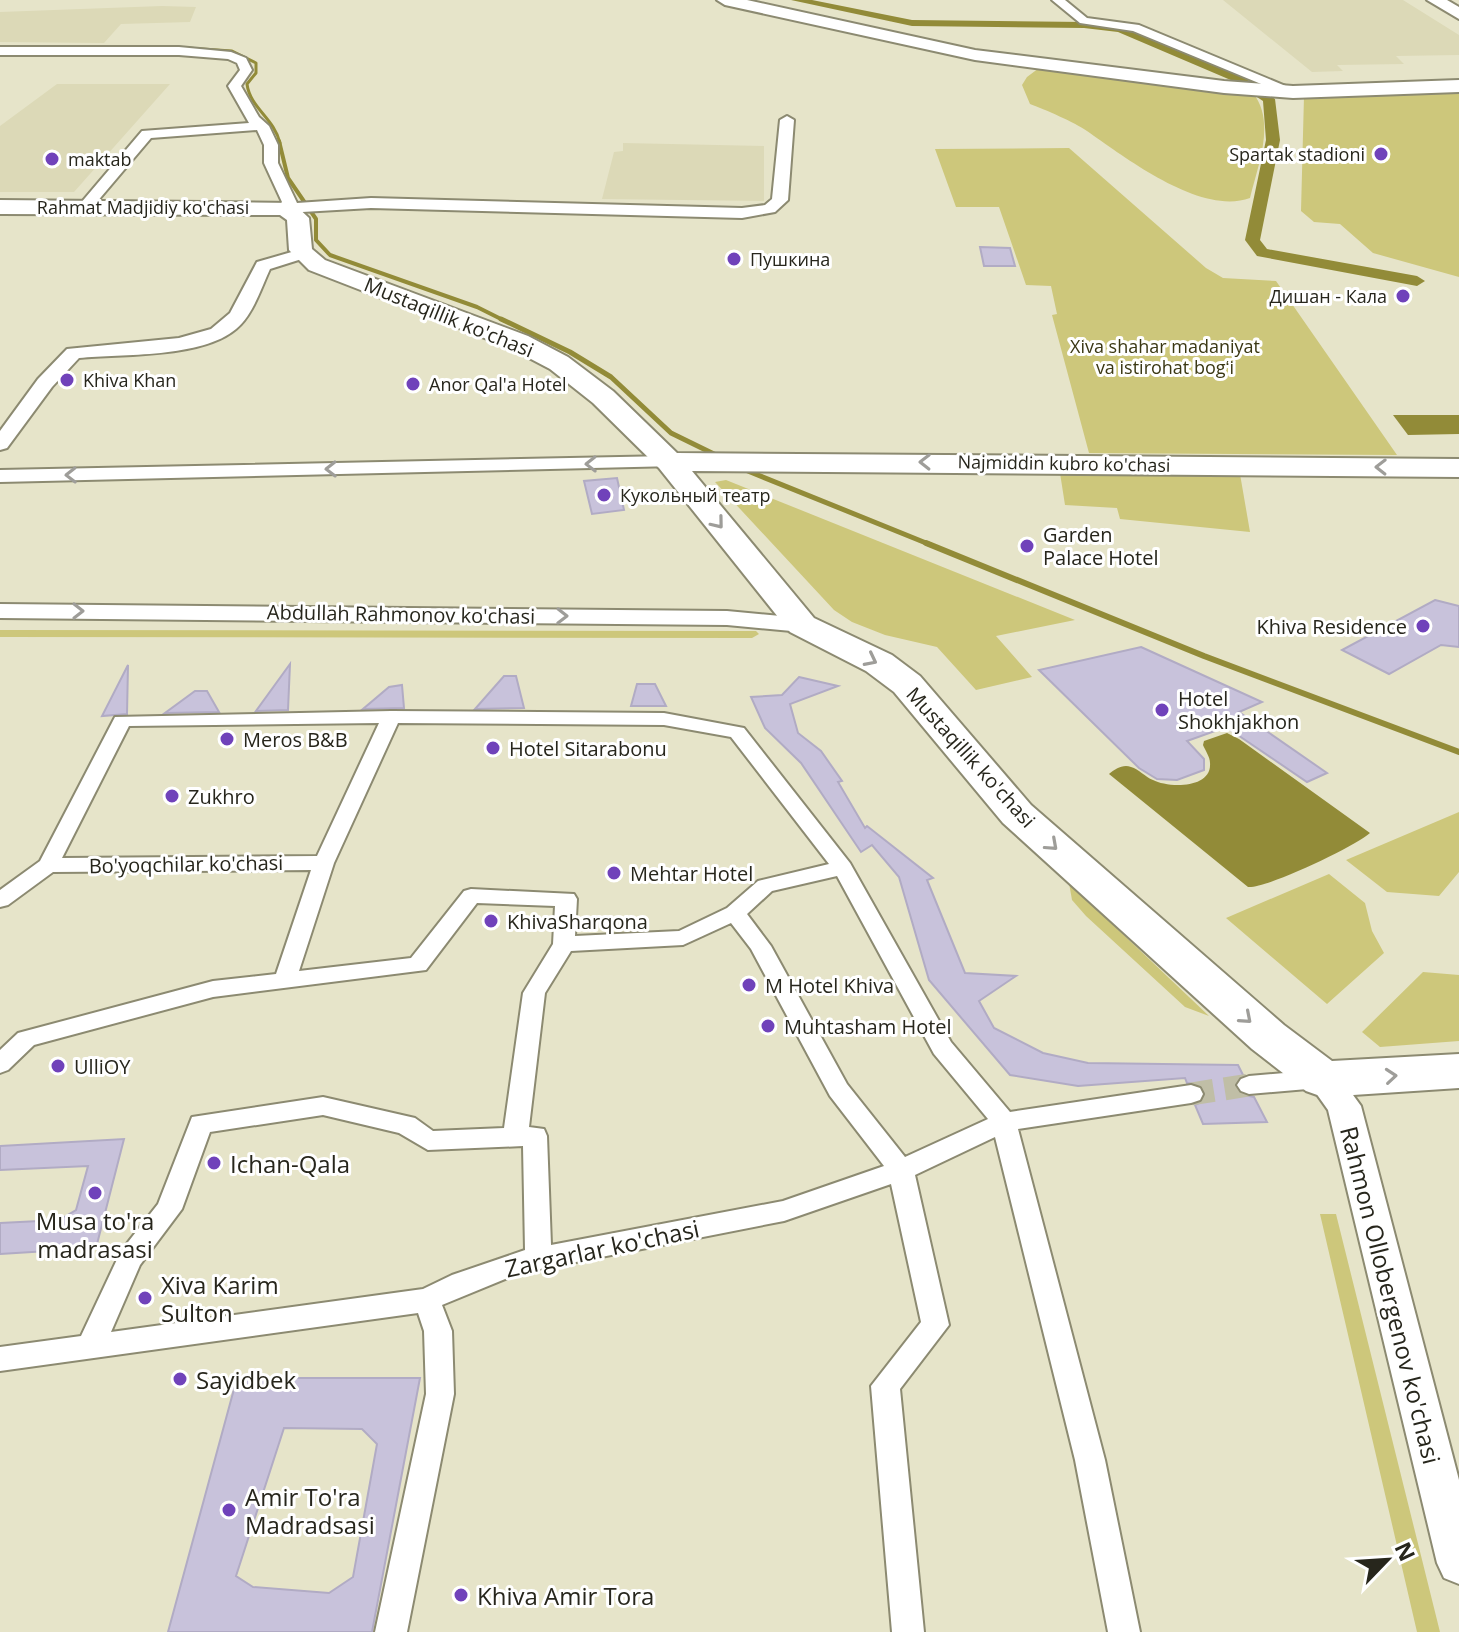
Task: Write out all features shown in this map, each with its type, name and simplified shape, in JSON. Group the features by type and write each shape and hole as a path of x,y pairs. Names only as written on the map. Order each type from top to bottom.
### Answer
{"main road":[{"path":"725,0 975,55 1226,87 1293,92 1459,86"},
{"path":"1435,0 1459,14"},
{"name":"Rahmat Madjidiy ko'chasi","path":"0,207 290,208"},
{"path":"290,208 298,218 297,243 302,254"},
{"name":"Mustaqillik ko'chasi","path":"302,254 317,265 472,322 559,363 603,397 669,462 802,625 879,663 907,684 1017,814 1268,1037 1323,1079"},
{"name":"Najmiddin kubro ko'chasi","path":"669,462 1459,468"},
{"path":"1323,1079 1459,1071"}],"street":[{"path":"1058,0 1084,21 1135,28 1293,92"},
{"path":"0,51 179,51 231,56 242,61 246,70 234,86 254,120 262,126 271,145 271,163 290,208 371,203 742,213 770,209 780,200 787,120"},
{"path":"85,207 147,134 262,126"},
{"path":"0,444 44,389 59,363 74,353 186,342 219,332 232,324 263,266 302,254"},
{"path":"0,476 669,462"},
{"name":"Abdullah Rahmonov ko'chasi","path":"0,611 727,618 802,625"},
{"path":"285,981 324,863 391,717"},
{"path":"0,900 48,865 122,721 391,717 664,719 737,732 843,868 942,1048 1004,1122 1090,1460 1124,1632"},
{"name":"Bo'yoqchilar ko'chasi","path":"48,865 324,863"},
{"path":"564,944 683,938 735,913 765,886 843,868"},
{"path":"0,1064 26,1039 213,989 418,965 471,896 566,899 564,944 534,993 515,1137"},
{"path":"735,913 760,946 838,1090 901,1170 935,1325 885,1386 908,1632"},
{"path":"1249,1085 1323,1079"},
{"name":"Rahmon Ollobergenov ko'chasi","path":"1323,1079 1344,1106 1459,1563"},
{"name":"Zargarlar ko'chasi","path":"0,1359 427,1300 461,1283 538,1259 784,1211 901,1170 1004,1122 1191,1094"},
{"path":"90,1347 130,1259 169,1209 201,1124 323,1106 406,1125 428,1141 535,1136 538,1259"},
{"path":"391,1632 440,1394 438,1331 427,1300"}],"shaded area":[{"path":"1223,0 1403,0 1459,35 1459,55 1396,56 1404,64 1337,65 1343,71 1312,72"},
{"path":"196,7 190,22 121,24 104,43 0,42 0,12"},
{"name":"maktab","path":"57,84 170,84 74,192 0,192 0,126"},
{"path":"623,143 764,146 764,201 602,199 614,152 623,151"},
{"path":"1393,415 1459,415 1459,434 1408,435"},
{"path":"1227,733 1370,833 1310,866 1248,887 1109,774 1128,766 1160,783 1178,785 1197,782 1209,772 1210,761 1204,741"}],"green space":[{"path":"1039,68 1253,93 1260,104 1264,130 1261,158 1250,198 1231,201 1209,199 1187,192 1143,169 1060,116 1030,104 1022,85"},
{"name":"Spartak stadioni","path":"1459,90 1459,277 1373,253 1340,224 1314,222 1301,211 1304,96"},
{"name":"Xiva shahar madaniyat va istirohat bogʻi","path":"1069,148 1206,268 1223,278 1276,281 1397,455 1089,453 1052,315 1057,314 1051,286 1026,285 999,207 956,207 935,149"},
{"path":"1060,473 1240,474 1250,532 1120,519 1117,508 1065,505"},
{"path":"726,480 1075,620 996,636 1032,677 976,690 937,647 885,635 852,622 834,610 715,482"},
{"path":"0,630 756,631 759,634 752,638 0,637"},
{"path":"1459,812 1459,872 1439,896 1387,892 1346,860"},
{"path":"1329,874 1365,903 1372,931 1384,953 1327,1004 1226,918"},
{"path":"1069,883 1209,1016 1185,1007 1086,916 1072,900"},
{"path":"1423,972 1459,975 1459,1041 1380,1047 1362,1032"},
{"path":"1320,1214 1336,1214 1440,1632 1417,1632"}],"building":[{"path":"980,247 1010,248 1015,266 984,266"},
{"name":"Кукольный театр","path":"617,478 624,510 592,514 584,481"},
{"name":"Khiva Residence","path":"1435,600 1459,606 1459,647 1441,645 1389,674 1342,650"},
{"name":"Hotel Shokhjakhon","path":"1141,647 1262,702 1239,712 1327,773 1307,782 1226,727 1187,741 1204,759 1204,770 1177,780 1157,779 1139,768 1039,670"},
{"path":"290,664 288,710 256,711"},
{"path":"128,665 127,714 102,716"},
{"path":"504,676 516,676 524,708 475,709"},
{"path":"799,677 838,686 790,704 798,733 821,751 842,781 838,782 865,828 867,826 933,878 927,880 965,973 1016,976 979,1001 994,1028 1043,1053 1088,1063 1238,1065 1243,1075 1234,1087 1240,1094 1254,1097 1267,1122 1203,1124 1195,1105 1203,1101 1206,1093 1201,1085 1187,1083 1185,1078 1078,1086 1010,1075 929,980 899,877 872,845 861,852 801,763 765,728 751,697 782,695"},
{"path":"637,684 655,684 666,706 631,706"},
{"path":"402,685 404,708 363,709 389,687"},
{"path":"195,691 207,691 219,712 165,713"},
{"name":"Musa to'ra madrasasi","path":"124,1139 96,1248 0,1254 0,1223 59,1220 76,1210 88,1166 0,1170 0,1146"},
{"name":"Amir To'ra Madradsasi","path":"237,1378 420,1378 372,1632 168,1632","holes":["284,1428 362,1429 377,1444 353,1577 329,1593 253,1587 236,1576"]}],"waterway":[{"path":"796,0 912,23 1084,25 1120,29 1237,78 1269,99 1273,140 1252,240 1262,253 1417,281"},
{"path":"0,47 46,47"},
{"path":"187,48 232,51 256,63 256,73 247,84 249,92 280,143"},
{"path":"279,141 288,178 316,219 316,240 330,255 477,307 501,319"},
{"path":"501,319 570,352 611,377 671,433 718,456"},
{"path":"501,319 505,321"},
{"path":"743,469 931,545"},
{"path":"926,543 1204,656 1459,752"}],"tunnel":[{"path":"1191,1094 1249,1085"}],"place":[{"name":"Spartak stadioni","path":"1381,154"},
{"name":"maktab","path":"52,159"},
{"name":"Пушкина","path":"734,259"},
{"name":"Дишан - Кала","path":"1403,296"},
{"name":"Khiva Khan","path":"67,380"},
{"name":"Anor Qal'a Hotel","path":"413,384"},
{"name":"Кукольный театр","path":"604,495"},
{"name":"Garden Palace Hotel","path":"1027,546"},
{"name":"Khiva Residence","path":"1423,626"},
{"name":"Hotel Shokhjakhon","path":"1162,710"},
{"name":"Meros B&B","path":"227,739"},
{"name":"Hotel Sitarabonu","path":"493,748"},
{"name":"Zukhro","path":"172,796"},
{"name":"Mehtar Hotel","path":"614,873"},
{"name":"KhivaSharqona","path":"491,921"},
{"name":"M Hotel Khiva","path":"749,985"},
{"name":"Muhtasham Hotel","path":"768,1026"},
{"name":"UlliOY","path":"58,1066"},
{"name":"Ichan-Qala","path":"214,1163"},
{"name":"Musa to'ra madrasasi","path":"95,1193"},
{"name":"Xiva Karim Sulton","path":"145,1298"},
{"name":"Sayidbek","path":"180,1379"},
{"name":"Amir To'ra Madradsasi","path":"229,1510"},
{"name":"Khiva Amir Tora","path":"461,1595"}]}
